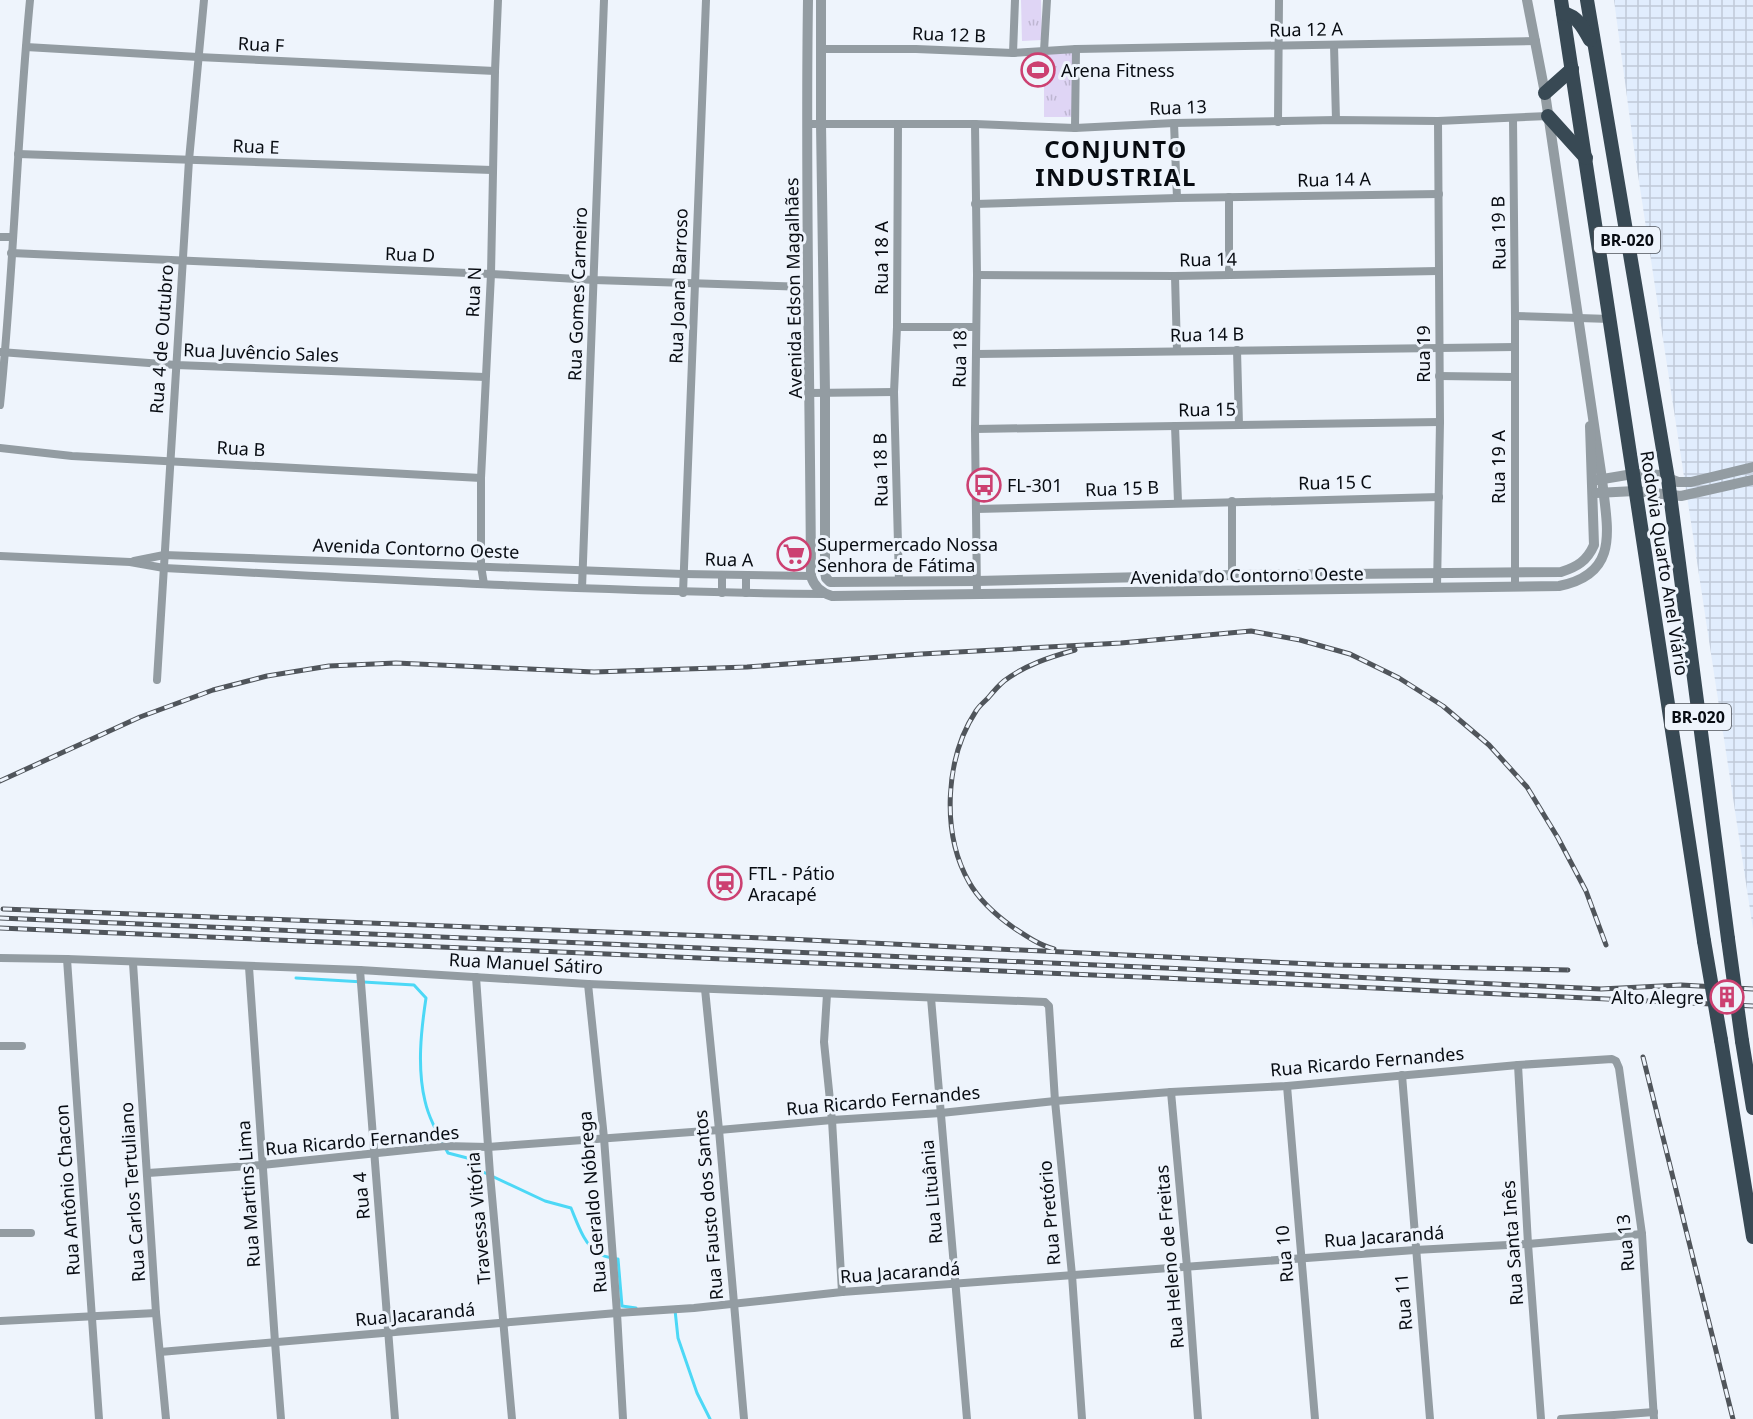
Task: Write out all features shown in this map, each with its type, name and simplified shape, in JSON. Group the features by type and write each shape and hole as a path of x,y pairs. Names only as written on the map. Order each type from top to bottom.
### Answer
{"highway":[{"name":"Rodovia Quarto Anel Viário","path":"1587,0 1668,479 1742,1041 1750,1064 1753,1108"},
{"name":"Rodovia Quarto Anel Viário","path":"1562,7 1704,941 1753,1237"},
{"path":"1562,7 1567,14 1579,22 1595,50"},
{"path":"1545,93 1572,69"},
{"path":"1548,116 1586,158"}],"street":[{"path":"0,405 30,0"},
{"name":"Rua 4 de Outubro","path":"157,680 189,160 204,0"},
{"name":"Rua N","path":"484,584 481,566 481,478 491,274 498,0"},
{"name":"Rua Gomes Carneiro","path":"582,588 604,0"},
{"name":"Rua Joana Barroso","path":"683,574 706,0"},
{"name":"Avenida Edson Magalhães","path":"808,0 807,287 811,576"},
{"name":"Avenida Edson Magalhães","path":"821,0 825,571"},
{"path":"1013,53 1015,0"},
{"path":"1044,51 1047,0"},
{"path":"1278,122 1279,0"},
{"path":"1527,0 1545,93 1579,317 1591,411 1589,429 1596,480 1633,474 1660,475 1678,482 1691,482 1753,467"},
{"path":"808,39 821,45"},
{"name":"Rua 12 A","path":"1076,49 1536,41"},
{"name":"Rua 12 B","path":"821,45 1013,53 1076,49"},
{"path":"1334,45 1336,120"},
{"name":"Rua F","path":"26,47 495,71"},
{"path":"1075,128 1076,49"},
{"name":"Rua 13","path":"808,124 975,124 1075,128 1174,123 1438,121 1548,116"},
{"name":"Rua 19 B","path":"1513,118 1515,347"},
{"name":"Rua 19","path":"1437,587 1440,422 1438,121"},
{"path":"1174,123 1177,198"},
{"name":"Rua 18 A","path":"894,392 897,327 898,124"},
{"name":"Rua 18","path":"975,124 977,595"},
{"name":"Rua E","path":"18,153 492,171"},
{"name":"Rua 14 A","path":"975,204 1439,194"},
{"path":"1229,197 1229,275"},
{"path":"0,237 12,237"},
{"name":"Rua D","path":"11,253 594,280 807,287"},
{"name":"Rua 14","path":"977,275 1175,276 1438,271"},
{"path":"1175,276 1177,351"},
{"path":"1515,316 1610,319"},
{"path":"897,327 976,327"},
{"name":"Rua 14 B","path":"976,354 1515,347"},
{"name":"Rua 19 A","path":"1515,347 1515,586"},
{"path":"1237,350 1239,425"},
{"name":"Rua Juvêncio Sales","path":"3,352 176,365 485,377"},
{"path":"1439,376 1514,377"},
{"path":"810,393 894,392"},
{"name":"Rua 18 B","path":"894,392 899,582"},
{"name":"Rua 15","path":"975,429 1440,422"},
{"path":"1175,426 1178,502"},
{"name":"Rua B","path":"0,448 72,456 481,478"},
{"name":"Avenida do Contorno Oeste","path":"825,571 831,582 1561,572 1582,563 1590,555 1594,544 1591,493 1596,480"},
{"name":"Avenida do Contorno Oeste","path":"826,594 832,596 1100,594 1559,586 1578,582 1593,572 1600,564 1605,550 1607,524 1604,493 1596,480"},
{"path":"1591,493 1635,491 1681,496 1753,480"},
{"name":"Rua 15 C","path":"1232,501 1439,496"},
{"path":"1232,501 1232,575"},
{"name":"Rua 15 B","path":"976,509 1232,501"},
{"name":"Avenida Contorno Oeste","path":"130,562 164,555 683,574"},
{"name":"Avenida Contorno Oeste","path":"0,556 130,562 164,568 309,576 683,592 826,594"},
{"path":"309,576 310,560"},
{"path":"683,574 683,592"},
{"name":"Rua A","path":"683,574 811,576"},
{"path":"722,575 722,593"},
{"path":"746,575 746,593"},
{"path":"1283,575 1284,589"},
{"path":"1310,575 1310,589"},
{"path":"811,576 816,586 826,594"},
{"path":"1099,578 1100,594"},
{"path":"1124,578 1125,593"},
{"name":"Rua Manuel Sátiro","path":"0,958 360,970 588,984 1045,1002 1048,1004"},
{"name":"Rua Antônio Chacon","path":"67,959 99,1419"},
{"name":"Rua Carlos Tertuliano","path":"134,963 156,1313 166,1419"},
{"name":"Rua Martins Lima","path":"249,967 281,1419"},
{"name":"Rua 4","path":"360,970 395,1419"},
{"name":"Travessa Vitória","path":"476,977 488,1147 512,1419"},
{"name":"Rua Geraldo Nóbrega","path":"588,984 604,1138 623,1419"},
{"name":"Rua Fausto dos Santos","path":"705,989 744,1419"},
{"path":"827,994 824,1042 832,1120 842,1292"},
{"name":"Rua Lituânia","path":"931,998 967,1419"},
{"name":"Rua Pretório","path":"1048,1004 1082,1419"},
{"path":"0,1046 22,1046"},
{"name":"Rua Ricardo Fernandes","path":"148,1173 262,1165 444,1146 488,1147 719,1130 941,1113 1055,1101 1287,1086 1518,1065 1612,1059 1617,1064"},
{"name":"Rua 13","path":"1617,1064 1642,1234 1654,1416"},
{"name":"Rua Santa Inês","path":"1518,1065 1541,1419"},
{"name":"Rua 11","path":"1402,1075 1430,1419"},
{"name":"Rua 10","path":"1287,1086 1315,1419"},
{"name":"Rua Heleno de Freitas","path":"1172,1092 1198,1419"},
{"path":"0,1233 31,1233"},
{"name":"Rua Jacarandá","path":"160,1352 733,1305 842,1292 1642,1234"},
{"path":"0,1321 156,1313"},
{"path":"1561,1419 1654,1416"}],"shaded area":[{"path":"1614,0 1753,0 1753,929 1633,142"}],"green space":[{"path":"1021,0 1041,0 1042,40 1022,41"},
{"path":"1047,52 1072,52 1072,117 1044,117"}],"waterway":[{"path":"296,978 414,985 426,998 420,1063 425,1101 448,1153 475,1160 481,1171 545,1201 571,1208 589,1245 603,1256 618,1259 622,1306 636,1308"},
{"path":"675,1310 678,1338 697,1393 710,1419"}],"railway":[{"path":"0,781 140,717 213,690 267,676 329,666 396,663 594,672 747,667 921,654 1121,643 1251,631 1300,640 1350,654 1399,678 1443,706 1489,745 1527,787 1558,838 1586,891 1606,945"},
{"path":"1054,949 1033,940 1008,923 973,889 960,863 954,841 950,796 958,751 966,730 979,707 1004,681 1020,670 1075,650"},
{"path":"3,909 787,939 1335,965 1568,970"},
{"path":"0,918 1601,989 1681,985 1753,989"},
{"path":"0,928 1753,1006"},
{"path":"1643,1057 1733,1419"}],"place":[{"name":"Arena Fitness","path":"1038,70"},
{"name":"FL-301","path":"984,485"},
{"name":"Supermercado Nossa Senhora de Fátima","path":"794,554"},
{"name":"FTL - Pátio Aracapé","path":"725,883"},
{"name":"Alto Alegre","path":"1727,997"}],"district":[{"name":"CONJUNTO INDUSTRIAL","path":"1116,162"}]}
